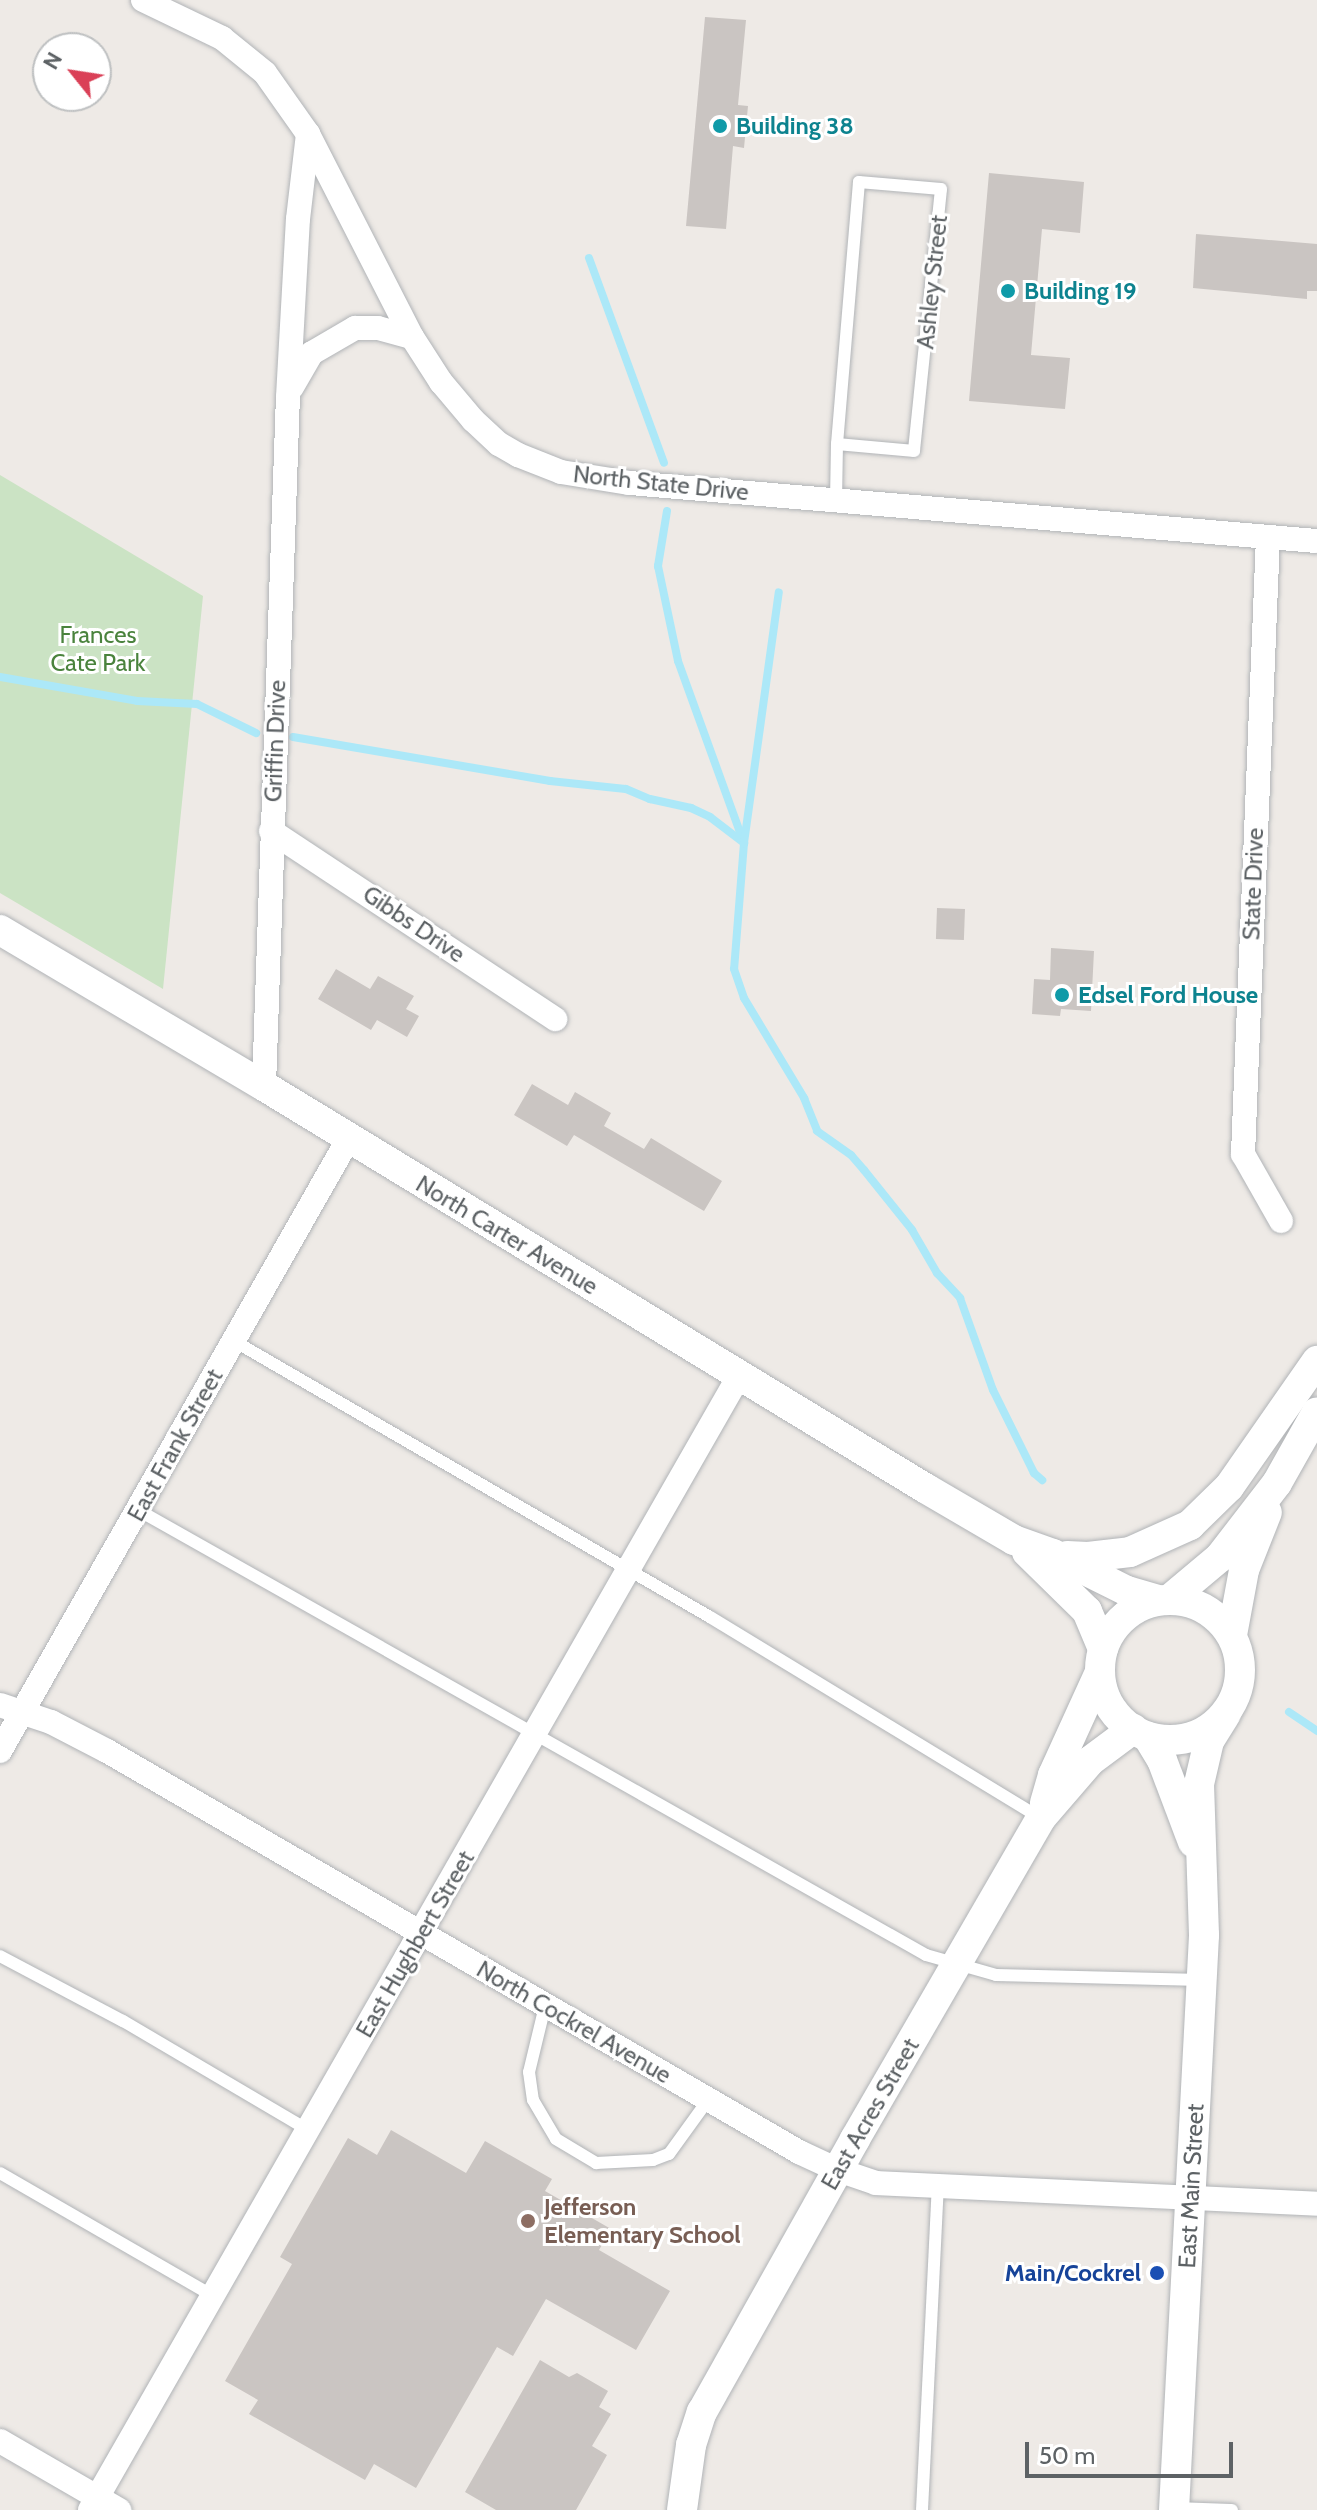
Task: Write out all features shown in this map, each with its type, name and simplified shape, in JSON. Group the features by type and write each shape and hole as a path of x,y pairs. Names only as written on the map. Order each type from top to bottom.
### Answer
{"street":[{"name":"North State Drive","path":"143,0 222,38 245,54 283,96 308,134 412,337 441,382 499,444 561,472 630,483 1317,541"},
{"name":"Griffin Drive","path":"264,1086 288,397 298,219 308,134"},
{"name":"Griffin Drive","path":"288,397 296,376 312,353 355,328 378,328 412,337"},
{"name":"State Drive","path":"1268,537 1243,1154 1281,1221"},
{"name":"Gibbs Drive","path":"271,831 555,1019"},
{"name":"North Carter Avenue","path":"0,930 264,1086 1014,1540 1053,1554 1127,1591 1164,1599"},
{"name":"East Frank Street","path":"0,1751 349,1138"},
{"path":"1053,1554 1088,1557 1130,1552 1190,1525 1229,1487 1317,1361"},
{"name":"East Hughbert Street","path":"93,2504 739,1376"},
{"path":"1164,1599 1197,1604 1218,1617 1239,1650 1241,1674 1236,1695 1226,1714 1203,1733 1177,1740 1141,1733 1114,1713 1105,1699 1101,1660 1114,1627 1133,1610 1164,1599 1220,1557 1277,1483 1317,1412"},
{"path":"1232,1635 1244,1570 1277,1483"},
{"name":"North Carter Avenue","path":"1014,1540 1087,1611 1101,1660"},
{"name":"East Acres Street","path":"1041,1818 1053,1775 1101,1660"},
{"name":"North Cockrel Avenue","path":"0,1705 51,1722 107,1751 708,2100 799,2152 838,2170 876,2183 1317,2204"},
{"name":"East Main Street","path":"1174,2509 1202,1980 1199,1784 1209,1741 1226,1714"},
{"name":"East Acres Street","path":"682,2510 691,2445 702,2412 1041,1818 1090,1761 1141,1733"},
{"name":"East Main Street","path":"1141,1733 1162,1760 1201,1862"},
{"path":"0,2441 93,2504 119,2510"}],"lane":[{"name":"Ashley Street","path":"836,501 837,444 859,182 941,189 914,451 837,444"},
{"path":"234,1341 628,1570 1041,1818"},
{"path":"138,1510 926,1955 996,1975 1202,1980"},
{"path":"0,1956 123,2021 308,2130"},
{"path":"545,2006 529,2072 533,2100 556,2139 596,2163 653,2160 669,2154 708,2100"},
{"path":"0,2173 213,2296"},
{"path":"922,2510 938,2186"},
{"path":"1174,2509 1232,2510"}],"green space":[{"name":"Frances Cate Park","path":"0,475 203,596 163,989 0,893"}],"building":[{"name":"Building 38","path":"705,17 746,20 738,105 748,106 744,148 733,146 726,229 686,226"},
{"name":"Building 19","path":"989,173 1084,182 1080,233 1042,229 1031,355 1070,358 1065,409 969,401"},
{"path":"1196,234 1317,244 1317,291 1307,291 1307,299 1193,288"},
{"path":"937,908 965,909 964,940 936,939"},
{"name":"Edsel Ford House","path":"1051,948 1094,951 1091,1011 1061,1009 1060,1016 1032,1014 1034,979 1050,980"},
{"path":"336,969 370,989 378,976 414,996 406,1009 419,1016 407,1037 377,1020 371,1030 318,999"},
{"path":"532,1084 568,1105 575,1092 611,1113 604,1126 644,1149 651,1138 722,1181 704,1211 574,1135 567,1146 514,1115"},
{"path":"391,2130 466,2173 485,2141 552,2179 545,2191 611,2229 599,2250 670,2291 636,2350 546,2299 513,2356 497,2347 416,2488 374,2464 365,2480 249,2414 258,2400 225,2381 292,2264 280,2257 348,2138 377,2155"},
{"path":"540,2360 569,2377 577,2373 608,2391 599,2407 611,2414 592,2446 607,2455 576,2510 496,2510 465,2492"}],"waterway":[{"path":"589,258 664,463"},
{"path":"667,511 658,566 678,661 744,843 734,969 744,998 804,1098 817,1131 851,1155 864,1170 912,1230 937,1273 960,1298 993,1390 1034,1473 1042,1480"},
{"path":"293,737 550,781 626,789 650,799 691,808 710,817 744,843 779,592"},
{"path":"0,677 137,701 197,704 256,733"},
{"path":"1289,1712 1317,1731"}],"place":[{"name":"Building 38","path":"720,126"},
{"name":"Building 19","path":"1008,291"},
{"name":"Edsel Ford House","path":"1062,995"},
{"name":"Jefferson Elementary School","path":"528,2221"},
{"name":"Main/Cockrel","path":"1157,2273"}]}
